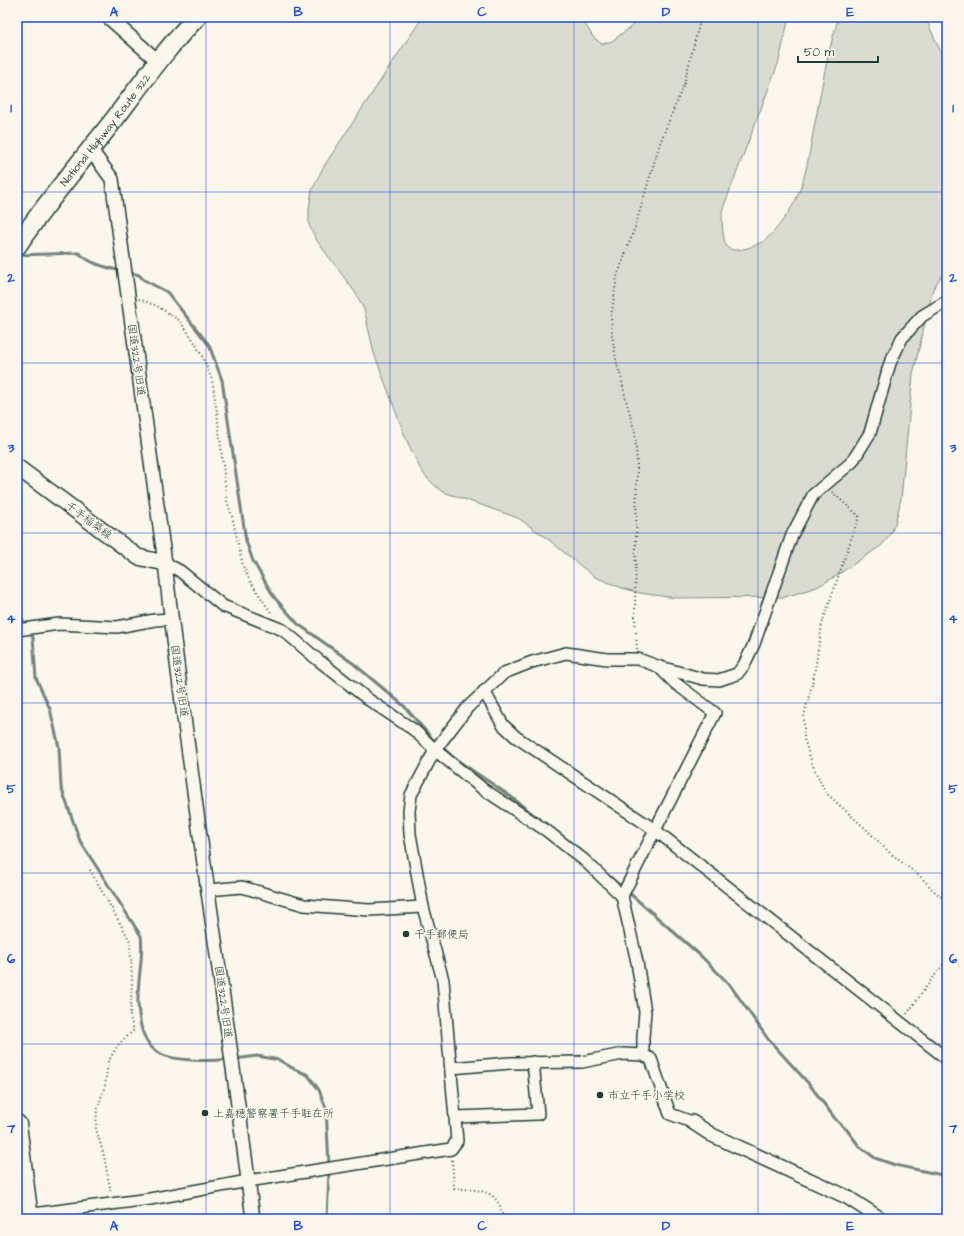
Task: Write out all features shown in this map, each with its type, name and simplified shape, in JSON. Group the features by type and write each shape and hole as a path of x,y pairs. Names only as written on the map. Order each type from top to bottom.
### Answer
{"highway":[{"name":"National Highway Route 322","path":"19,243 55,192 188,26 197,17"},
{"path":"17,1124 25,1217"}],"main road":[{"name":"千手稲築線","path":"17,467 138,557 165,563"}],"street":[{"path":"108,17 159,62"},
{"name":"国道322号旧道","path":"90,149 112,179 253,1219"},
{"path":"25,1217 150,1199 248,1181 451,1149 457,1141 456,1117 443,980 423,907 410,834 409,811 411,795 435,750 468,707 504,673 532,662 566,653 607,659 638,659 703,679 719,680 737,674 744,665 754,644 792,535 813,495 826,486 852,462 870,433 890,363 902,338 922,316 947,301"},
{"path":"165,563 180,571 224,606 283,630 369,700 414,730 435,750 483,789 547,832 584,860 622,896 637,962 645,1012 643,1054"},
{"path":"17,630 59,624 117,627 155,620 171,619"},
{"path":"622,896 715,713 675,683 660,667"},
{"path":"484,691 503,725 516,737 655,830 947,1059"},
{"path":"208,890 242,887 304,905 369,910 423,907"},
{"path":"451,1068 533,1062 582,1062 623,1054 643,1054 651,1059 670,1114 692,1122 712,1135 847,1197 881,1219"},
{"path":"456,1117 538,1114 533,1062"}],"path":[{"path":"638,659 635,618 637,464 635,433 617,365 612,335 611,316 617,277 635,227 660,143 684,84 701,17"},
{"path":"129,298 139,299 157,306 179,320 194,341 203,358 212,380 227,501 232,516 243,566 250,581 283,630"},
{"path":"826,486 859,516 822,624 814,676 804,716 804,739 813,766 825,792 890,853 922,878 932,890 947,902"},
{"path":"90,870 130,940 132,980 130,1018 134,1030 118,1045 108,1062 105,1085 97,1111 96,1129 104,1156 114,1204"},
{"path":"901,1022 947,960"},
{"path":"451,1149 454,1188 486,1192 497,1199 503,1219"}],"shaded area":[{"path":"424,17 581,17 593,37 602,44 612,41 632,26 634,17 789,17 779,61 722,211 725,243 730,249 740,250 753,246 766,239 783,220 797,197 807,166 827,60 839,17 925,17 940,50 947,81 947,273 941,276 933,289 913,374 901,499 895,524 890,535 882,545 817,587 785,597 676,598 640,593 622,588 595,577 544,536 518,518 441,491 427,478 420,468 406,439 374,353 364,309 355,292 317,241 309,225 309,209 312,190 324,166"}],"waterway":[{"path":"17,255 79,253 88,260 121,271"},
{"path":"128,272 139,275 144,280 167,292 209,345 222,380 246,541 253,561 274,597 298,624 354,664 404,706 436,743"},
{"path":"17,611 26,625"},
{"path":"29,630 33,637 36,678 50,709 59,747 61,787 80,841 141,936 142,953 138,986 138,1003 139,1017 146,1039 155,1050 164,1056 172,1058 205,1061 228,1059"},
{"path":"441,746 454,758 510,796 539,819"},
{"path":"605,873 623,888"},
{"path":"627,891 701,956 730,985 768,1039 810,1085 836,1120 847,1130 859,1146 875,1158 895,1165 947,1176"},
{"path":"235,1059 257,1056 279,1060 308,1075 319,1090 326,1108 329,1165"},
{"path":"327,1219 329,1171"}],"place":[{"name":"千手郵便局","path":"406,934"},
{"name":"市立千手小学校","path":"600,1095"},
{"name":"上嘉穂警察署千手駐在所","path":"205,1113"}]}
